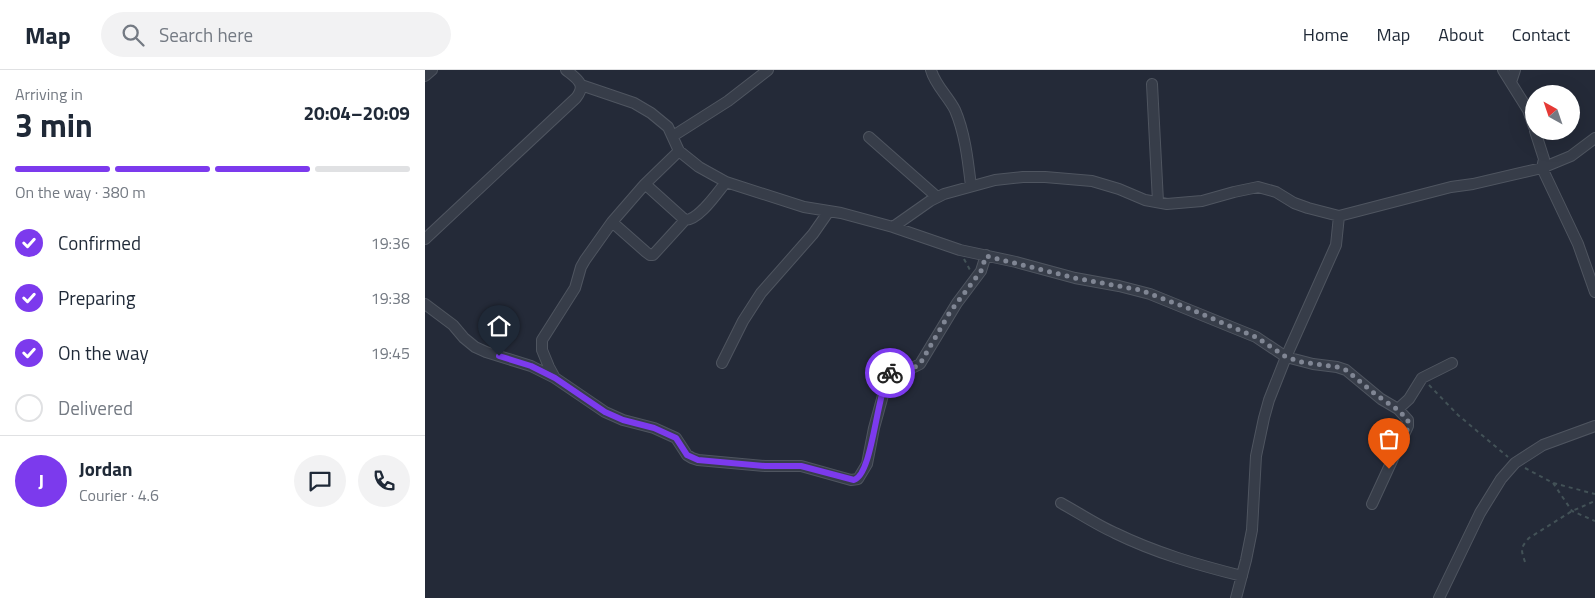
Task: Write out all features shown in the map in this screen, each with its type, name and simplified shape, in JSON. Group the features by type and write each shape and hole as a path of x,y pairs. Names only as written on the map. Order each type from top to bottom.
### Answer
{"street":[{"path":"425,76 432,70"},
{"path":"425,239 580,94 581,85 566,70"},
{"path":"673,136 728,101 768,70"},
{"path":"931,70 935,80 950,101 957,118 966,152 971,186"},
{"path":"1503,70 1525,105"},
{"path":"1511,82 1515,70"},
{"path":"1152,84 1158,202"},
{"path":"581,85 634,103 661,120 668,127 679,151 699,167 726,182 795,204 893,227 960,250 1150,294 1256,337 1286,357 1346,370 1398,410 1408,420 1408,426 1372,504"},
{"path":"869,138 937,197"},
{"path":"893,227 937,197 971,186 1003,178 1016,177 1081,180 1109,186 1145,200 1177,204 1202,201 1258,187 1276,192 1294,203 1307,208 1339,216 1451,187 1473,184 1542,168 1571,156 1595,138"},
{"path":"1538,140 1544,159 1542,168 1578,244 1595,292"},
{"path":"555,378 542,350 542,340 575,288 581,267 612,222 645,184 679,151"},
{"path":"645,184 685,220 691,220 726,182"},
{"path":"722,364 743,321 761,294 813,234 829,211"},
{"path":"1236,598 1252,530 1256,456 1259,437 1269,400 1286,357 1336,245 1339,216"},
{"path":"612,222 650,255 653,255 685,220"},
{"path":"425,304 453,325 475,347 531,366 555,378 611,415 654,428 676,438 687,455 698,460 765,466 801,466 856,480 860,477 867,464 887,376 897,367 914,367 920,364 944,322 981,271 986,256"},
{"path":"1398,410 1409,399 1422,378 1452,363"},
{"path":"1439,598 1480,513 1501,479 1515,463 1543,445 1595,426"},
{"path":"1061,504 1115,533 1167,554 1198,565 1242,576"}],"path":[{"path":"960,250 972,273 969,287"},
{"path":"1422,378 1458,414 1515,463 1553,483 1595,494"},
{"path":"1553,483 1572,511 1595,521"},
{"path":"1525,562 1521,551 1529,538 1572,511 1595,501"}],"way so far":[{"path":"890,373 897,367 916,367 920,364 950,312 979,275 986,256 1075,278 1140,290 1256,337 1286,357 1301,362 1346,370 1381,399 1398,410 1409,422 1389,469"}],"route":[{"path":"499,356 531,366 555,378 605,412 623,420 654,428 676,438 683,446 687,455 692,458 765,466 801,466 854,480 860,477 867,464 887,376 890,373"}]}
